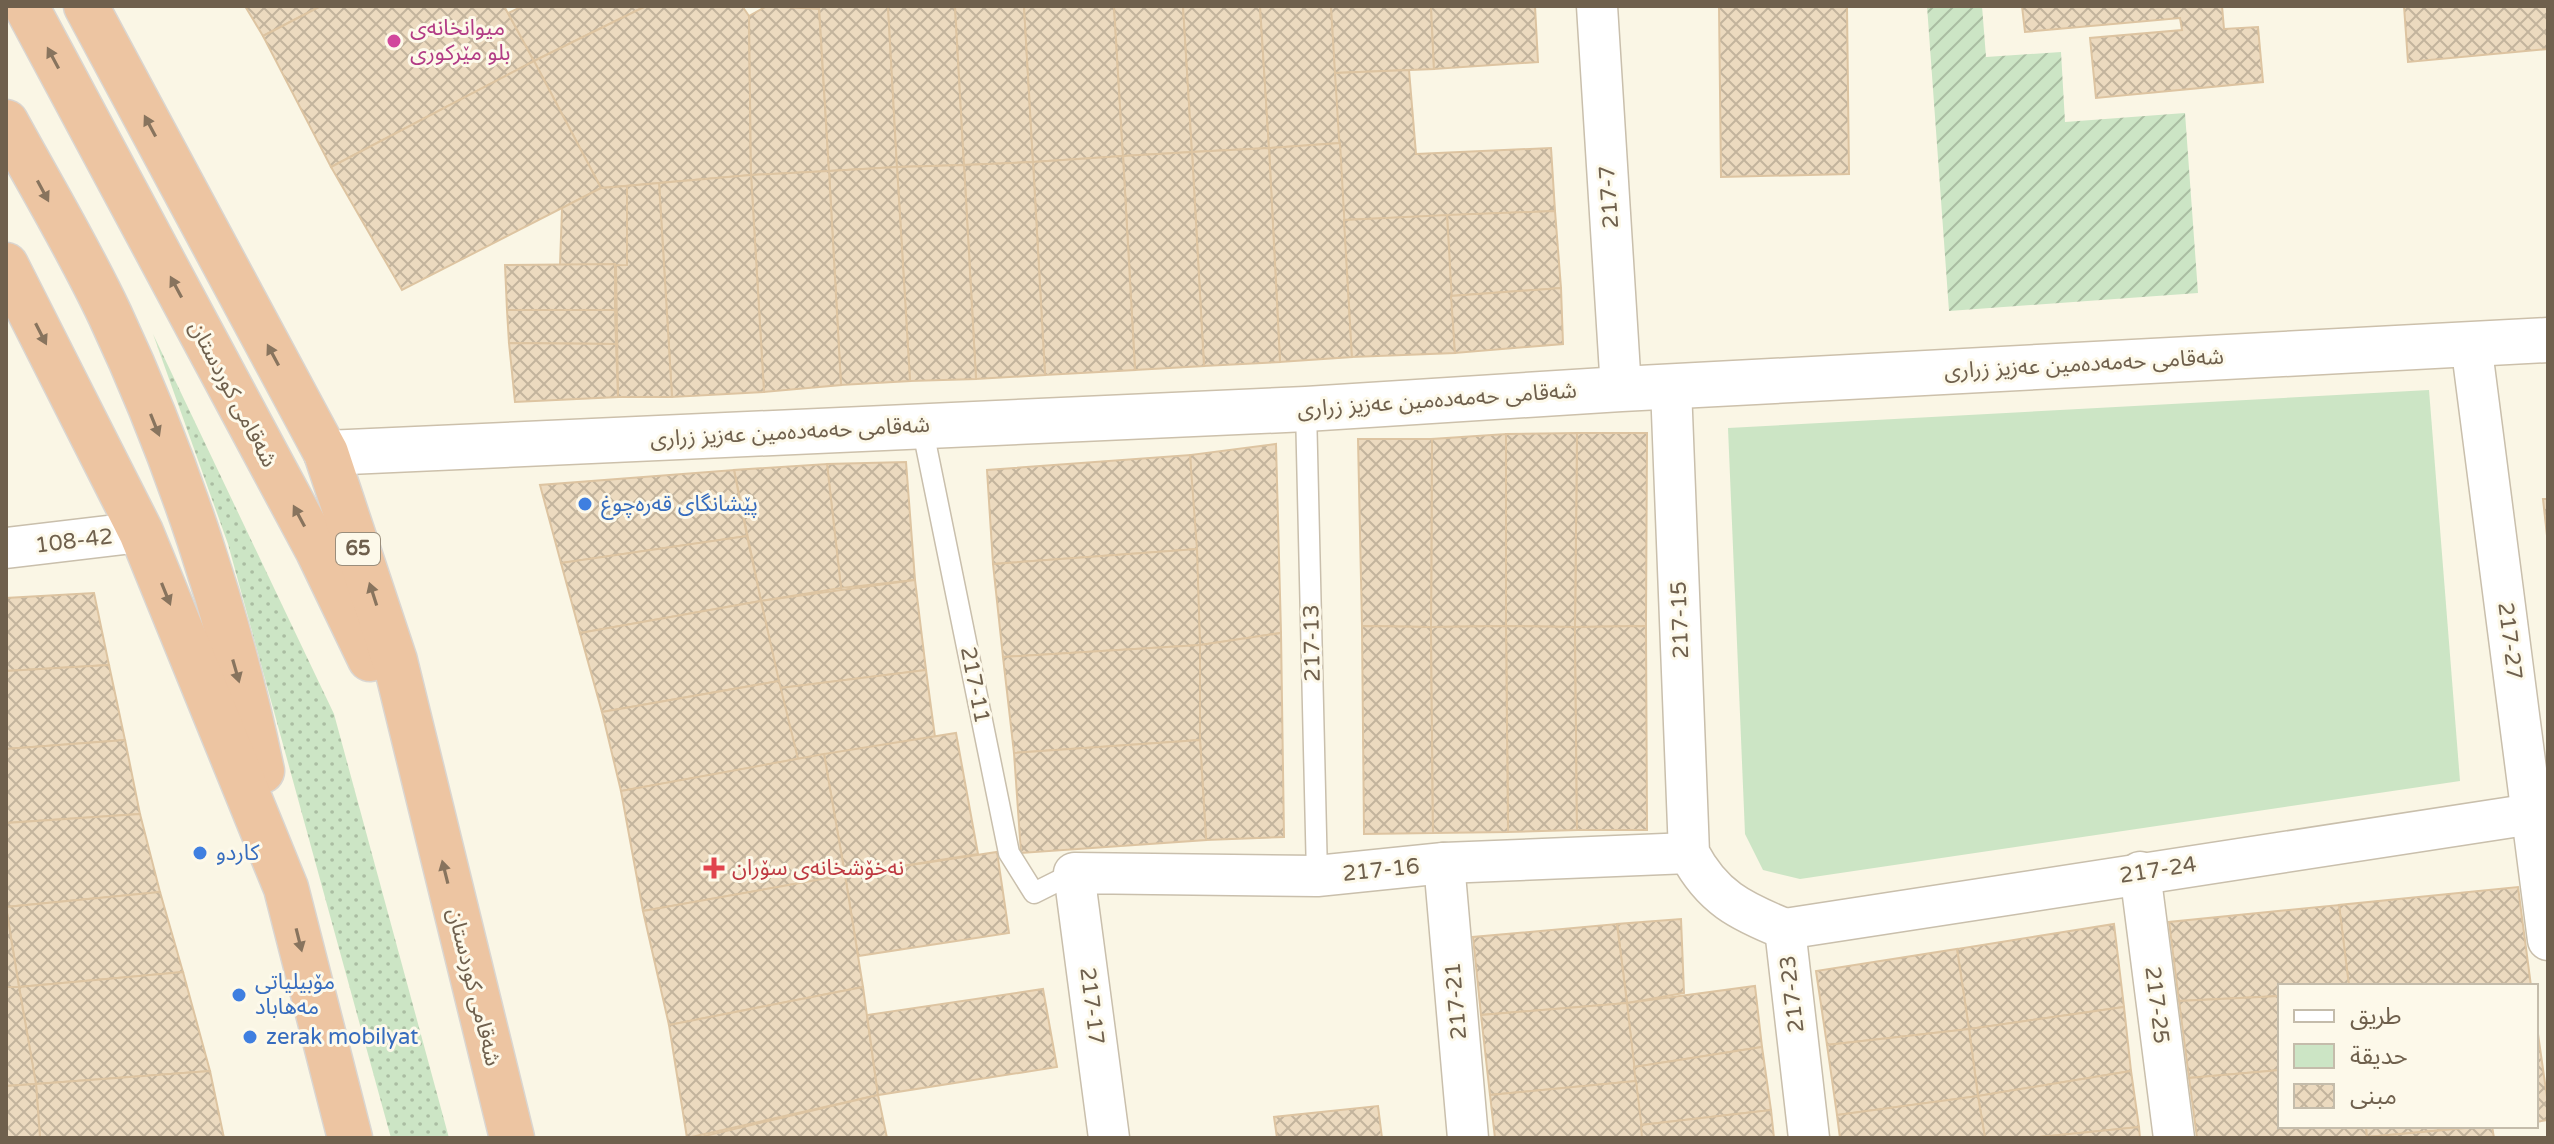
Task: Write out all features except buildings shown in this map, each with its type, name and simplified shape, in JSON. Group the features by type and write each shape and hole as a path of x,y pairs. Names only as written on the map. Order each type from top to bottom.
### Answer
{"highway":[{"name":"شەقامی کوردستان","path":"26,6 318,551 372,663 424,790"},
{"name":"شەقامی کوردستان","path":"86,6 326,453 395,661 424,790 512,1138"},
{"path":"6,122 110,315 212,569 224,626 255,737 286,888 350,1138"},
{"path":"6,265 141,532 286,888"}],"street":[{"name":"217-7","path":"1597,6 1621,389"},
{"name":"شەقامی حەمەدەمین عەزیز زراری","path":"326,453 1306,409 1621,389 2548,340"},
{"name":"217-27","path":"2471,343 2548,940"},
{"name":"217-15","path":"1671,387 1689,853"},
{"name":"108-42","path":"6,548 141,532"},
{"name":"217-24","path":"1785,929 2532,814"},
{"name":"217-16","path":"1074,873 1317,876 1444,863 1689,853"},
{"name":"217-23","path":"1689,853 1703,880 1727,900 1785,929 1809,1138"},
{"name":"217-21","path":"1444,863 1468,1138"},
{"name":"217-25","path":"2140,872 2174,1138"},
{"name":"217-17","path":"1074,873 1109,1138"}],"lane":[{"name":"217-13","path":"1306,409 1317,876"},
{"name":"217-11","path":"922,426 1009,853 1034,893 1074,873"}],"green space":[{"path":"1927,6 1982,6 1986,57 2061,52 2065,122 2185,113 2198,293 1949,311"},
{"path":"153,334 334,714 449,1138 391,1138 228,544"},
{"path":"2429,390 2460,781 1800,879 1763,870 1745,834 1728,428"}],"place":[{"name":"میوانخانەی بلو مێرکوری","path":"394,41"},
{"name":"پێشانگای قەرەچوغ","path":"585,504"},
{"name":"كاردو","path":"200,853"},
{"name":"نەخۆشخانەی سۆران","path":"714,868"},
{"name":"مۆبیلیاتی مەهاباد","path":"239,995"},
{"name":"zerak mobilyat","path":"250,1037"}]}
